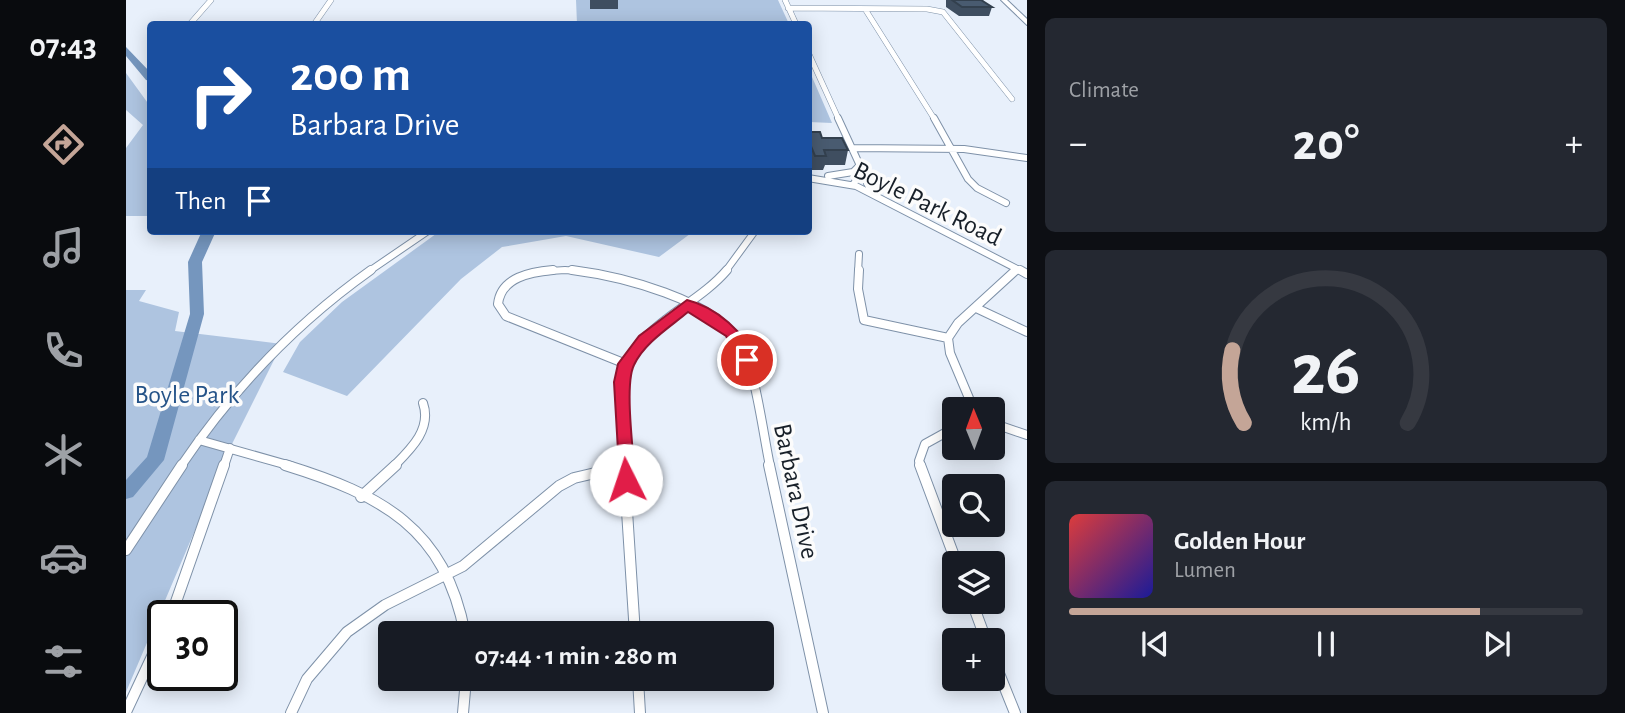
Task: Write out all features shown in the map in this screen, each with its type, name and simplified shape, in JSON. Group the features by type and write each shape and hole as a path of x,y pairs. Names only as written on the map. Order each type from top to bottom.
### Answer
{"main road":[{"path":"1004,0 1027,23"},
{"path":"1014,0 1027,12"}],"street":[{"path":"193,21 211,0"},
{"path":"317,21 331,0"},
{"path":"785,0 794,21"},
{"path":"788,8 940,11 966,38 1012,99"},
{"path":"865,9 973,184 1006,203"},
{"path":"812,61 861,168 868,176 870,189 878,198"},
{"path":"853,148 953,149 1027,158"},
{"path":"812,178 844,174 861,168"},
{"path":"853,185 858,183 861,168"},
{"name":"Boyle Park Road","path":"812,178 853,185 1027,274"},
{"path":"126,550 199,440 247,382 302,324 422,235"},
{"path":"634,621 622,382 626,364 645,340 719,280 752,235"},
{"path":"859,254 858,289 864,320 948,338"},
{"name":"Barbara Drive","path":"626,364 513,320 499,308 499,296 508,284 520,277 546,271 570,270 614,278 687,304 724,326 743,348 823,713"},
{"path":"969,397 950,353 948,338 958,323 1016,270"},
{"path":"976,308 1027,332"},
{"path":"361,497 414,443 428,422 428,411 423,403"},
{"path":"1005,427 1027,435"},
{"path":"942,435 925,444 919,461 952,551"},
{"path":"199,440 262,455 388,510 417,530 448,573 463,621"},
{"path":"177,600 230,448"},
{"path":"291,713 307,679 347,632 385,606 463,566 559,486 574,478 625,466"},
{"path":"126,712 147,667"},
{"path":"1005,688 1015,713"},
{"path":"463,713 465,691"},
{"path":"639,691 640,713"}],"green space":[{"path":"576,0 778,0 788,21 577,21"},
{"path":"126,73 147,102 147,216 126,216 126,148 143,125 126,110"},
{"path":"812,77 832,123 812,122"},
{"path":"434,235 689,235 659,257 566,236 502,247 461,279 347,396 283,372 300,342 342,302"},
{"name":"Boyle Park","path":"126,290 146,290 139,301 179,312 175,331 282,344 230,448 165,600 147,600 147,643 126,692"}],"building":[{"path":"952,0 981,0 992,7 962,7"},
{"path":"812,132 820,132 822,138 842,138 848,150 824,150 826,156 815,156"}],"waterway":[{"path":"126,50 147,74"},
{"path":"126,492 155,460 197,314 195,262 207,235"}],"route":[{"path":"626,480 622,382 626,364 645,340 687,304 732,332 743,348 747,360"}]}
